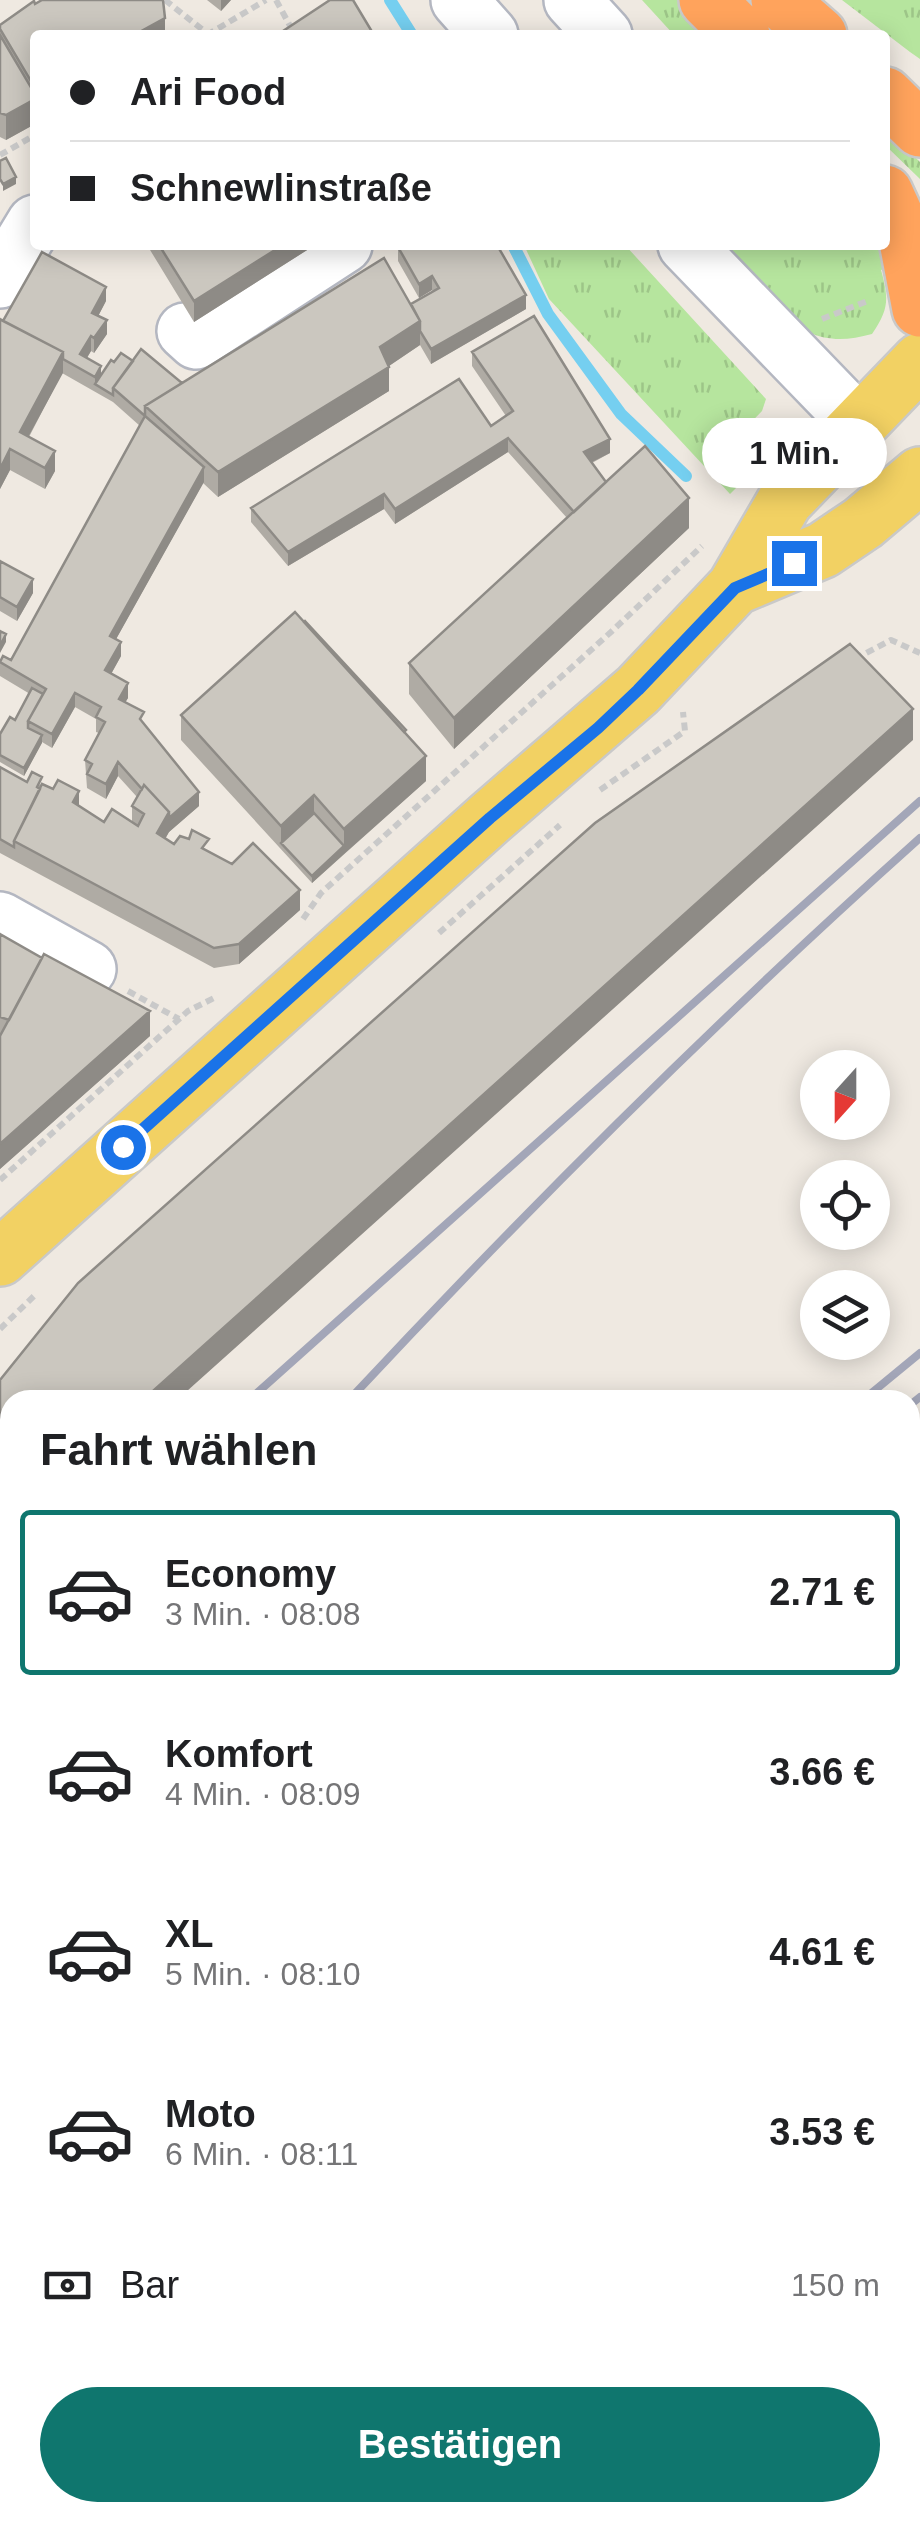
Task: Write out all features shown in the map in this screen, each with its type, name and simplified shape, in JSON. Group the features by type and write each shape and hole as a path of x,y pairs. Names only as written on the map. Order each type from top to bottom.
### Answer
{"highway":[{"path":"706,0 737,30"},
{"path":"779,0 813,30"},
{"path":"890,178 920,207"},
{"path":"890,204 907,241 902,302"}],"main road":[{"path":"12,1260 490,818 638,690 735,588 784,502 920,362"},
{"path":"735,588 823,550 863,523 920,474"}],"street":[{"path":"459,0 486,30"},
{"path":"572,0 599,30"},
{"path":"0,280 30,231"},
{"path":"185,331 196,340 336,250"},
{"path":"691,250 858,423"},
{"path":"0,920 88,969"}],"path":[{"path":"165,0 202,30"},
{"path":"216,30 266,0"},
{"path":"276,0 292,30"},
{"path":"0,155 30,138"},
{"path":"774,339 902,302"},
{"path":"297,928 322,893 611,632 714,533"},
{"path":"840,667 891,640 920,653"},
{"path":"597,792 685,730"},
{"path":"433,938 567,819"},
{"path":"88,969 178,1018"},
{"path":"0,1180 178,1018 224,992"},
{"path":"0,1329 12,1260"}],"green space":[{"path":"642,0 677,0 701,30 669,30"},
{"path":"842,0 920,0 920,59 890,37 890,30 881,30"},
{"path":"890,133 920,162 920,179 890,150"},
{"path":"526,250 630,250 766,399 762,411 732,442 737,487 730,494 549,299"},
{"path":"729,250 887,250 895,266 881,270 886,296 882,318 872,334 832,339 808,332"}],"building":[{"path":"42,0 163,0 165,18 143,30 30,30 30,80 0,25 34,1 35,4"},
{"path":"330,0 353,0 371,30 285,30"},
{"path":"0,35 30,86 30,102 6,115 0,113"},
{"path":"6,158 16,177 3,184 0,161"},
{"path":"162,250 275,250 194,301"},
{"path":"400,250 500,250 526,295 431,349 411,304 439,288 432,276 419,284"},
{"path":"42,252 106,287 92,313 107,320 80,354 101,366 95,377 63,359 63,352 3,321"},
{"path":"384,258 420,321 380,347 389,367 218,472 145,406"},
{"path":"534,316 610,439 584,452 606,482 574,512 508,438 395,509 384,494 288,552 251,508 459,379 491,426 513,411 472,352"},
{"path":"0,319 63,352 20,432 55,451 45,468 10,449 0,469"},
{"path":"141,349 182,383 145,406 145,416 113,388"},
{"path":"121,353 133,361 113,388 113,395 95,384 111,360 114,362"},
{"path":"145,416 204,467 110,636 121,642 105,670 128,683 119,699 144,712 140,719 199,792 169,818 169,812 118,762 106,784 87,774 92,764 85,760 105,722 96,717 101,707 75,693 52,734 28,721 46,689 0,662 3,656 11,660"},
{"path":"645,446 689,498 454,718 409,663"},
{"path":"0,561 33,579 17,607 0,597"},
{"path":"295,612 426,756 344,829 314,795 281,826 181,715"},
{"path":"304,622 406,730 404,732"},
{"path":"850,644 913,709 154,1390 0,1390 0,1380 78,1283 595,823"},
{"path":"32,688 43,694 28,728 42,735 24,768 0,755 0,734 10,717 15,720"},
{"path":"0,767 27,782 32,772 42,777 14,847 0,839"},
{"path":"58,780 79,791 73,802 104,822 112,809 138,826 144,814 132,806 144,785 169,812 157,833 174,844 180,836 189,839 192,830 209,839 202,848 232,864 253,843 300,890 239,944 214,948 14,841 42,784 53,789"},
{"path":"314,813 344,846 312,876 281,843"},
{"path":"0,934 42,958 9,1020 0,1017"},
{"path":"44,954 150,1011 0,1144 0,1036"}],"waterway":[{"path":"390,0 409,30"},
{"path":"516,250 548,314 621,414 686,476"}],"railway":[{"path":"260,1390 920,801"},
{"path":"359,1390 628,1113 772,973 920,838"},
{"path":"875,1390 920,1353"}],"route":[{"path":"123,1147 490,818 598,728 735,588 794,563"}]}
